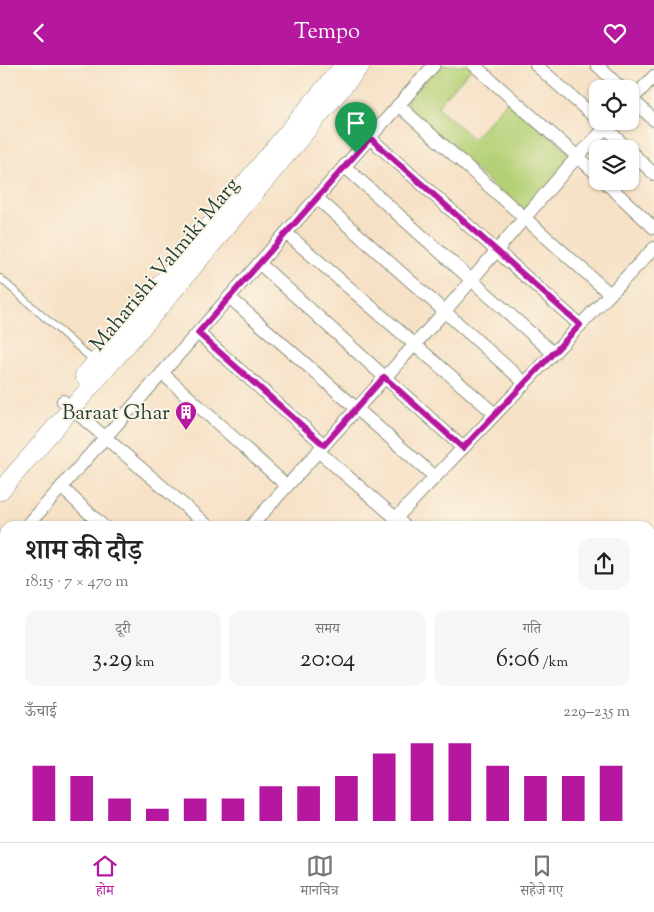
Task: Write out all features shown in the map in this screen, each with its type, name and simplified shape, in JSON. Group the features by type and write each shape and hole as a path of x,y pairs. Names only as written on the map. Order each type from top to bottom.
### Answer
{"street":[{"name":"Maharishi Valmiki Marg","path":"0,491 68,404 95,363 344,65"},
{"name":"Maharishi Valmiki Marg","path":"0,476 162,303 361,65"},
{"path":"31,521 434,65"},
{"path":"474,65 589,167"},
{"path":"536,65 589,110"},
{"path":"597,65 613,80"},
{"path":"639,92 654,76"},
{"path":"398,105 610,294"},
{"path":"639,107 654,120"},
{"path":"256,521 445,311 524,217 578,157 599,130"},
{"path":"610,130 620,140"},
{"path":"370,138 580,325"},
{"path":"639,160 654,174"},
{"path":"344,166 553,353"},
{"path":"614,190 654,228"},
{"path":"317,198 525,383"},
{"path":"286,233 495,415"},
{"path":"401,521 435,477 654,248"},
{"path":"259,263 463,448"},
{"path":"229,297 435,477"},
{"path":"198,333 399,521"},
{"path":"162,373 287,486"},
{"path":"68,404 202,521"},
{"path":"61,487 98,521"}],"lane":[{"path":"0,278 95,363"}],"green space":[{"path":"438,65 469,65 472,68 437,106 473,139 509,99 574,157 525,214 403,105"}],"place":[{"name":"Baraat Ghar","path":"186,431"}],"route":[{"path":"370,138 580,325 463,448 384,377 358,409 324,445 198,333 356,153 370,138"}]}
